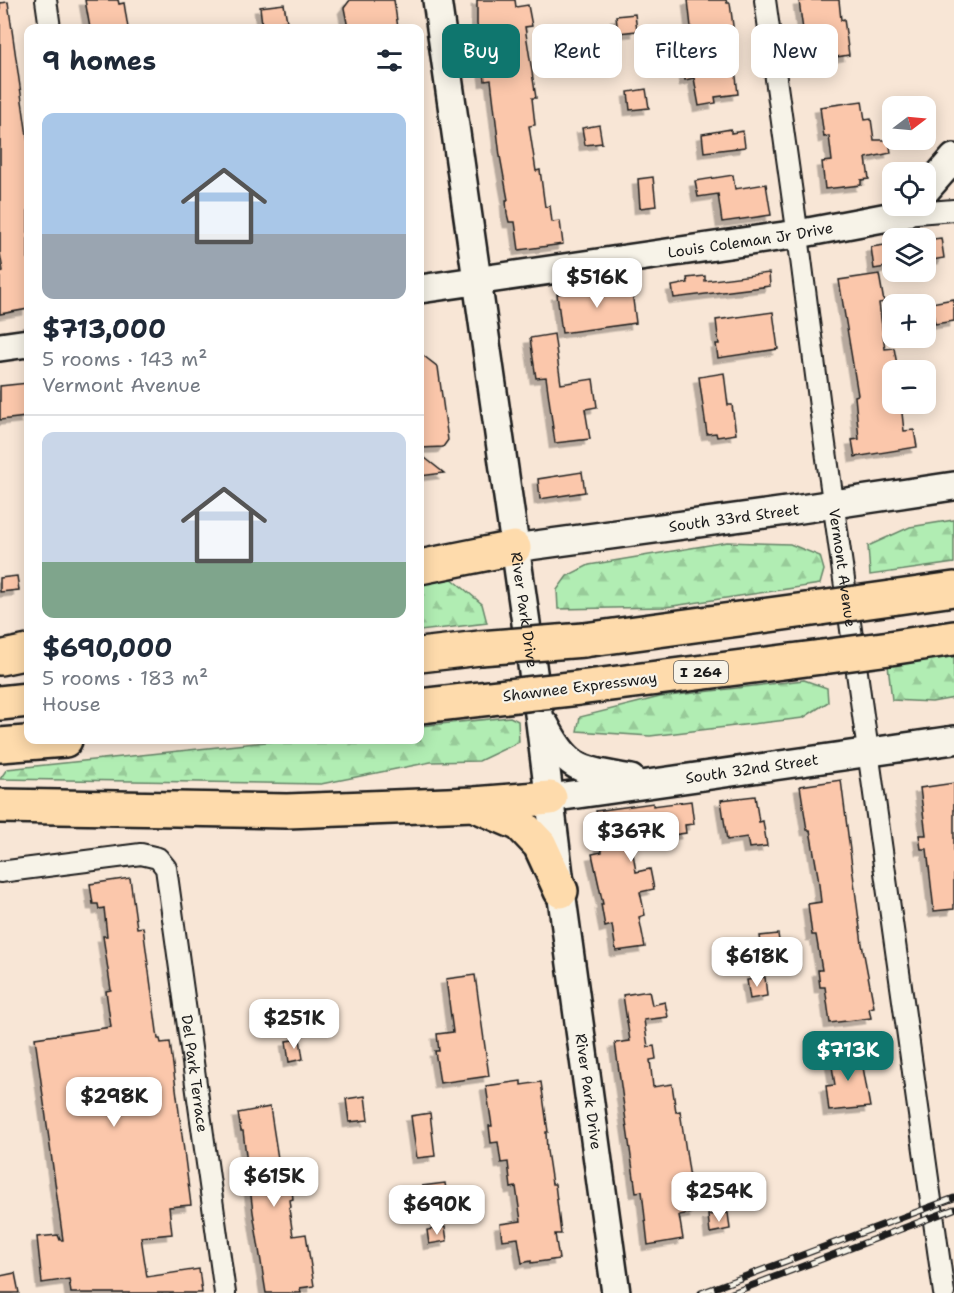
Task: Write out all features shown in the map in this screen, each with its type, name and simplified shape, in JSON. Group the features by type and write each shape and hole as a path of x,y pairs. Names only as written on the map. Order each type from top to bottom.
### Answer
{"highway":[{"path":"424,566 514,548"},
{"path":"424,655 584,640 954,589"},
{"name":"Shawnee Expressway","path":"424,706 579,688 954,638"},
{"path":"0,658 24,653"},
{"path":"0,703 24,700"},
{"path":"0,745 24,743"},
{"path":"0,806 286,811 474,804 550,798"},
{"path":"474,804 520,824 540,845 561,891"}],"main road":[{"name":"River Park Drive","path":"437,0 539,714 616,1293"},
{"path":"936,179 954,158"},
{"name":"Louis Coleman Jr Drive","path":"424,288 798,234 882,216"},
{"path":"0,347 24,344"},
{"name":"South 33rd Street","path":"514,548 954,486"},
{"path":"539,714 562,754 579,768 654,783"},
{"name":"South 32nd Street","path":"550,798 954,740"}],"street":[{"path":"46,0 49,24"},
{"name":"Vermont Avenue","path":"765,0 944,1293"},
{"name":"Louis Coleman Jr Drive","path":"936,210 954,210"},
{"name":"Del Park Terrace","path":"0,872 141,854 158,858 166,868 225,1293"}],"green space":[{"path":"954,520 954,563 870,575 868,546 910,527"},
{"path":"727,542 790,544 820,556 824,570 820,584 666,607 558,609 557,590 567,576 589,565"},
{"path":"450,577 482,604 487,623 424,631 424,582"},
{"path":"954,655 954,698 932,702 892,700 888,665"},
{"path":"804,680 827,688 828,702 803,718 650,736 577,731 580,717 660,697"},
{"path":"510,717 518,721 519,742 479,761 431,762 321,784 0,779 7,769 247,744 424,744 424,726"}],"building":[{"path":"85,0 118,0 119,4 124,3 127,24 89,24"},
{"path":"350,0 394,0 397,24 347,24 344,8"},
{"path":"477,0 515,0 516,7 528,5 532,26 525,27 536,98 532,98 535,125 529,126 536,171 540,170 545,207 550,206 552,222 560,221 563,244 519,250 515,222 509,222 507,214 506,200 508,200 491,80 485,81 485,78 520,78 520,24 477,24"},
{"path":"688,0 726,0 730,3 733,24 691,24"},
{"path":"839,0 849,55 838,57 838,24 802,24 799,1"},
{"path":"8,2 24,115 24,310 0,314 0,272 3,271 0,253 0,3"},
{"path":"284,4 287,21 262,24 260,7"},
{"path":"635,14 634,31 622,33 622,24 617,24 616,16"},
{"path":"694,78 736,78 738,94 715,97 716,103 699,106"},
{"path":"646,89 649,108 630,110 628,92"},
{"path":"862,101 865,120 871,119 874,140 882,140 882,150 891,150 891,153 866,158 869,179 861,180 861,185 825,189 822,162 832,161 829,136 824,137 820,107"},
{"path":"599,125 602,143 585,145 582,128"},
{"path":"731,129 731,133 743,131 745,147 704,152 702,134"},
{"path":"733,175 735,189 766,184 771,215 722,222 718,194 698,197 695,181"},
{"path":"653,177 656,206 640,208 638,179"},
{"path":"941,238 944,258 936,259 936,239"},
{"path":"882,245 882,268 874,269 871,247"},
{"path":"769,273 770,286 674,298 672,286 688,283 687,278 705,276 705,281"},
{"path":"879,274 883,294 882,302 879,303 882,348 894,348 896,360 882,360 882,414 902,414 904,431 914,430 917,447 855,457 852,440 859,439 855,396 858,395 839,280"},
{"path":"631,284 636,323 562,333 557,294"},
{"path":"954,299 954,321 936,324 936,302"},
{"path":"773,312 778,349 718,358 716,320"},
{"path":"554,334 561,384 593,379 597,407 585,409 590,439 555,443 546,377 536,378 530,338"},
{"path":"424,356 438,367 448,440 443,447 424,448"},
{"path":"724,373 728,405 732,405 736,434 717,437 716,433 707,434 699,377"},
{"path":"24,383 24,417 0,420 0,386"},
{"path":"424,457 444,473 424,476"},
{"path":"582,472 585,492 540,499 538,479"},
{"path":"17,576 19,590 0,592 0,578"},
{"path":"841,780 862,944 874,1007 869,1008 871,1018 830,1023 825,987 820,987 818,970 822,970 816,935 812,935 808,904 821,902 810,830 807,830 800,786"},
{"path":"954,783 954,909 934,911 927,849 921,849 919,835 926,835 920,788"},
{"path":"755,796 759,822 763,821 767,846 749,848 747,837 727,840 721,800"},
{"path":"691,801 694,824 685,825 686,833 631,841 636,872 650,869 654,889 640,892 645,915 639,917 645,947 616,951 612,925 605,927 601,904 603,904 592,854 602,852 596,811 653,803 653,806"},
{"path":"130,878 137,928 143,927 158,1039 161,1043 170,1042 191,1205 169,1207 172,1234 141,1237 147,1277 199,1269 202,1293 71,1293 69,1279 42,1283 37,1237 58,1235 60,1240 63,1240 35,1038 111,1027 106,991 111,990 103,936 107,936 104,908 99,909 98,904 93,904 90,884"},
{"path":"778,934 780,947 762,950 760,936"},
{"path":"475,975 489,1076 440,1083 435,1051 439,1051 437,1034 453,1032 446,979"},
{"path":"765,977 767,996 750,999 747,980"},
{"path":"649,991 652,1005 665,1002 668,1017 644,1020 648,1047 654,1046 656,1059 650,1060 653,1087 672,1084 676,1112 680,1111 695,1212 679,1215 683,1239 648,1245 642,1191 636,1192 615,1043 630,1041 623,995"},
{"path":"300,1039 303,1059 289,1062 286,1041"},
{"path":"863,1049 865,1067 863,1067 870,1107 829,1111 826,1086 835,1085 830,1054"},
{"path":"521,1081 521,1085 541,1082 548,1132 546,1132 547,1151 552,1184 555,1184 561,1234 555,1234 559,1259 531,1263 531,1261 522,1263 518,1238 502,1240 500,1224 521,1221 516,1187 511,1188 508,1162 501,1163 498,1142 491,1143 489,1126 492,1126 486,1086"},
{"path":"365,1096 368,1120 349,1122 346,1099"},
{"path":"270,1107 279,1165 289,1164 293,1199 290,1200 291,1207 289,1208 293,1236 306,1234 314,1286 300,1288 301,1293 266,1293 243,1131 241,1131 238,1113"},
{"path":"430,1113 435,1156 417,1158 411,1116"},
{"path":"445,1183 447,1196 424,1200 422,1186"},
{"path":"728,1213 730,1229 710,1233 708,1215"},
{"path":"445,1227 447,1241 429,1244 427,1230"},
{"path":"15,1273 19,1293 0,1293 0,1276"}],"railway":[{"path":"701,1293 954,1198"},
{"path":"732,1293 954,1209"}]}
